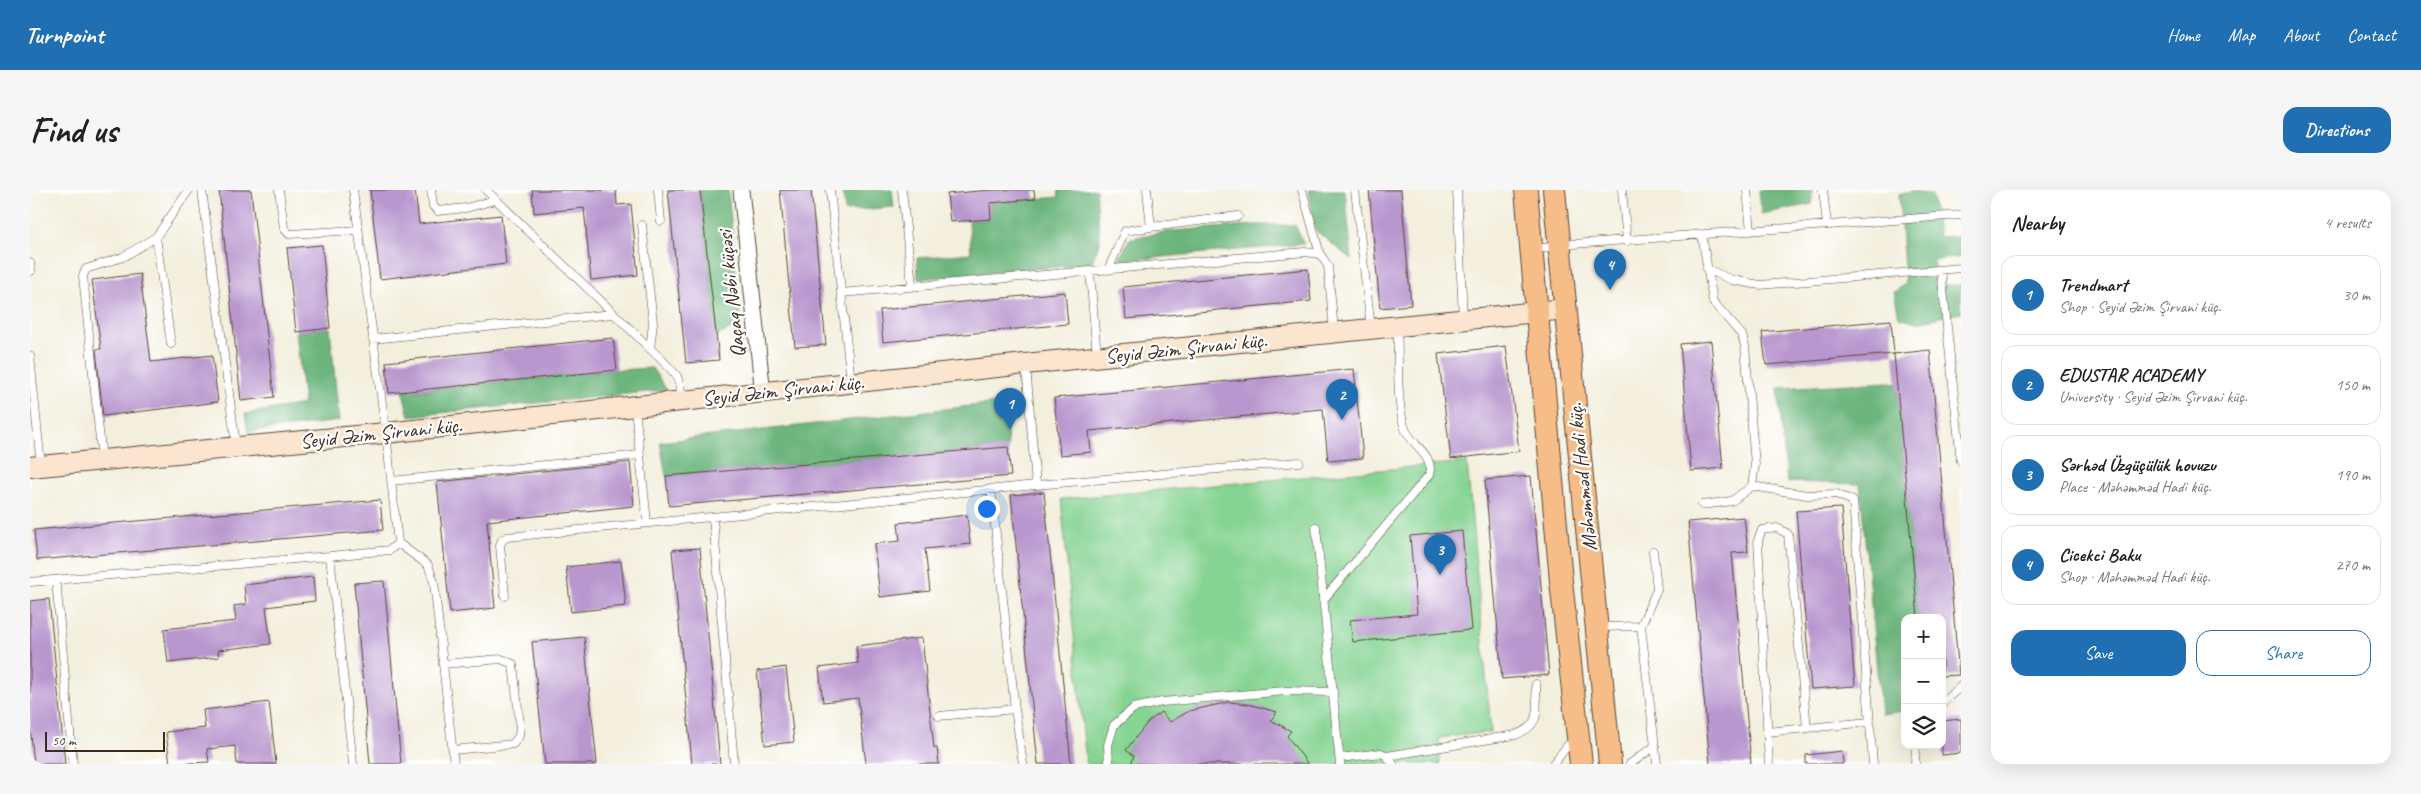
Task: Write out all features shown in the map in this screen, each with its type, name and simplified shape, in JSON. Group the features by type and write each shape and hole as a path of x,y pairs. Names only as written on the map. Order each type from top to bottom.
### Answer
{"main road":[{"name":"Məhəmməd Hadi küç.","path":"1526,190 1561,582 1581,764"},
{"name":"Məhəmməd Hadi küç.","path":"1554,190 1610,764"},
{"name":"Seyid Əzim Şirvani küç.","path":"36,466 386,433 763,394 1097,356 1566,309"},
{"path":"1561,582 1558,641 1569,754"}],"street":[{"name":"Qaçaq Nəbi küçəsi","path":"740,190 763,394"}],"lane":[{"path":"102,460 83,276 86,269 123,257 156,236 190,190"},
{"path":"202,190 236,447"},
{"path":"279,190 284,228 289,234 358,230"},
{"path":"353,190 386,433 398,543 428,565 434,582 454,764"},
{"path":"431,190 433,206 438,211 466,208 495,200"},
{"path":"486,190 677,376 684,401"},
{"path":"658,190 661,221"},
{"path":"830,190 852,383"},
{"path":"902,190 912,285"},
{"path":"1147,190 1151,227"},
{"path":"1302,190 1320,254 1328,266 1334,333"},
{"path":"1355,190 1371,330"},
{"path":"1457,190 1463,320"},
{"path":"1622,190 1627,241"},
{"path":"1747,190 1751,231"},
{"path":"1823,190 1827,225"},
{"path":"1531,250 1560,245 1961,215"},
{"path":"1108,270 1124,231 1238,216"},
{"path":"642,225 653,323 650,349"},
{"path":"1702,235 1713,302 1742,335 1745,346 1755,464 1752,486 1732,501 1702,505"},
{"path":"156,236 171,344"},
{"path":"841,293 912,285 1090,272 1305,252 1320,254"},
{"path":"1707,268 1732,280 1760,285 1961,268"},
{"path":"1941,270 1961,461"},
{"path":"1090,272 1097,356"},
{"path":"373,339 612,314"},
{"path":"1323,600 1429,475 1431,466 1429,458 1417,447 1404,427 1401,409 1397,326"},
{"path":"30,356 36,466"},
{"path":"1025,364 1036,485"},
{"path":"634,407 647,522"},
{"path":"392,481 640,455"},
{"path":"505,596 500,546 502,540 507,537 991,489 1299,462"},
{"path":"1752,486 1808,495 1836,494 1854,501 1873,764"},
{"path":"991,489 1015,709 1024,764"},
{"path":"713,518 734,764"},
{"path":"1316,527 1340,761 1381,753 1387,756 1393,764"},
{"path":"1769,764 1758,540 1762,530 1777,528 1788,534 1806,728"},
{"path":"30,582 390,550 398,543"},
{"path":"1653,551 1657,590 1641,626 1657,764"},
{"path":"330,556 353,764"},
{"path":"56,580 73,764"},
{"path":"1597,627 1641,626"},
{"path":"443,664 501,659 513,664 520,725 520,736 513,744 452,750"},
{"path":"1387,756 1515,735 1527,731 1533,726 1536,712 1536,684"},
{"path":"1946,699 1961,686"},
{"path":"1109,764 1108,745 1114,725 1134,708 1162,702 1285,690 1333,692"},
{"path":"939,716 1015,709"},
{"path":"1767,732 1870,722"},
{"path":"1630,764 1655,746"},
{"path":"1916,749 1916,764"},
{"path":"1553,764 1569,754"}],"green space":[{"path":"700,190 728,190 741,325 716,336"},
{"path":"843,190 892,190 894,207 845,211"},
{"path":"1058,190 1096,190 1100,242 1091,264 918,279 917,258 971,253 969,221 991,219 990,203 1059,197"},
{"path":"1309,190 1345,190 1352,260 1315,230"},
{"path":"1759,190 1812,190 1812,204 1761,214"},
{"path":"1915,191 1932,195 1939,237 1961,236 1961,257 1934,260 1934,285 1961,285 1961,313 1917,322 1899,317 1894,292 1905,284 1899,195"},
{"path":"1256,225 1295,225 1304,244 1118,261 1130,238 1172,231"},
{"path":"330,328 339,421 248,432 245,414 304,404 296,332"},
{"path":"652,368 667,390 409,416 403,392 617,370"},
{"path":"1897,383 1918,614 1901,614 1901,712 1881,714 1860,484 1787,482 1778,388"},
{"path":"1005,402 1008,447 666,476 660,442"},
{"path":"1467,462 1491,732 1439,738 1440,764 1086,764 1061,499"}],"building":[{"path":"219,190 251,190 274,397 241,401"},
{"path":"370,190 415,190 419,224 501,215 506,264 380,279"},
{"path":"532,190 616,190 617,205 631,204 638,275 591,280 584,208 534,213"},
{"path":"668,190 700,190 719,360 686,363"},
{"path":"780,190 811,190 826,345 795,347"},
{"path":"989,190 1034,190 1035,199 990,203 991,219 950,222 947,194"},
{"path":"1369,190 1401,190 1411,305 1380,308"},
{"path":"322,245 330,328 296,332 287,248"},
{"path":"1308,269 1311,301 1126,319 1123,287"},
{"path":"140,274 151,362 212,355 218,402 103,416 96,349 101,349 92,280"},
{"path":"1065,292 1068,324 883,342 880,310"},
{"path":"1891,320 1894,354 1766,365 1762,332"},
{"path":"613,338 617,370 389,393 386,362"},
{"path":"1711,341 1723,468 1691,471 1680,344"},
{"path":"1506,346 1519,451 1451,459 1438,354"},
{"path":"1930,350 1959,675 1946,676 1946,614 1918,614 1894,354"},
{"path":"1354,369 1363,458 1328,461 1323,409 1089,431 1091,452 1060,455 1054,398"},
{"path":"1008,447 1011,476 669,506 666,476"},
{"path":"630,462 634,506 487,521 495,608 450,613 437,482"},
{"path":"1531,476 1549,675 1502,679 1485,480"},
{"path":"1044,492 1071,764 1038,764 1011,495"},
{"path":"380,500 383,530 37,560 34,530"},
{"path":"1841,508 1855,686 1811,689 1796,511"},
{"path":"967,515 970,544 925,549 930,591 880,597 874,544 900,541 898,523"},
{"path":"1744,517 1748,552 1732,553 1751,764 1710,764 1688,522"},
{"path":"1462,531 1471,630 1353,642 1350,620 1417,614 1410,536"},
{"path":"700,548 720,764 692,764 672,550"},
{"path":"621,561 626,606 571,612 566,567"},
{"path":"313,577 315,601 266,607 271,644 218,650 219,657 168,663 164,629 236,621 234,606 246,604 244,585"},
{"path":"384,581 401,764 370,764 354,583"},
{"path":"49,599 65,764 34,764 30,725 30,601"},
{"path":"584,637 597,764 545,764 532,642"},
{"path":"922,638 934,748 937,748 939,764 866,764 858,698 823,702 819,668 858,663 856,646"},
{"path":"786,667 794,742 765,745 757,671"},
{"path":"269,702 276,764 237,764 235,746 207,749 209,762 170,764 166,732 205,728 203,710"},
{"path":"1229,702 1248,704 1277,712 1271,720 1291,731 1287,736 1308,764 1131,764 1134,756 1126,750 1148,722 1161,712 1170,722 1189,711"},
{"path":"1961,719 1961,753 1942,755 1942,749 1946,749 1946,721"},
{"path":"1842,751 1843,764 1806,764 1806,755"}],"place":[{"name":"Cicekci Baku","path":"1610,290"},
{"name":"EDUSTAR ACADEMY","path":"1342,420"},
{"name":"Trendmart","path":"1010,429"},
{"name":"Sərhəd Üzgüçülük hovuzu","path":"1440,575"}]}
